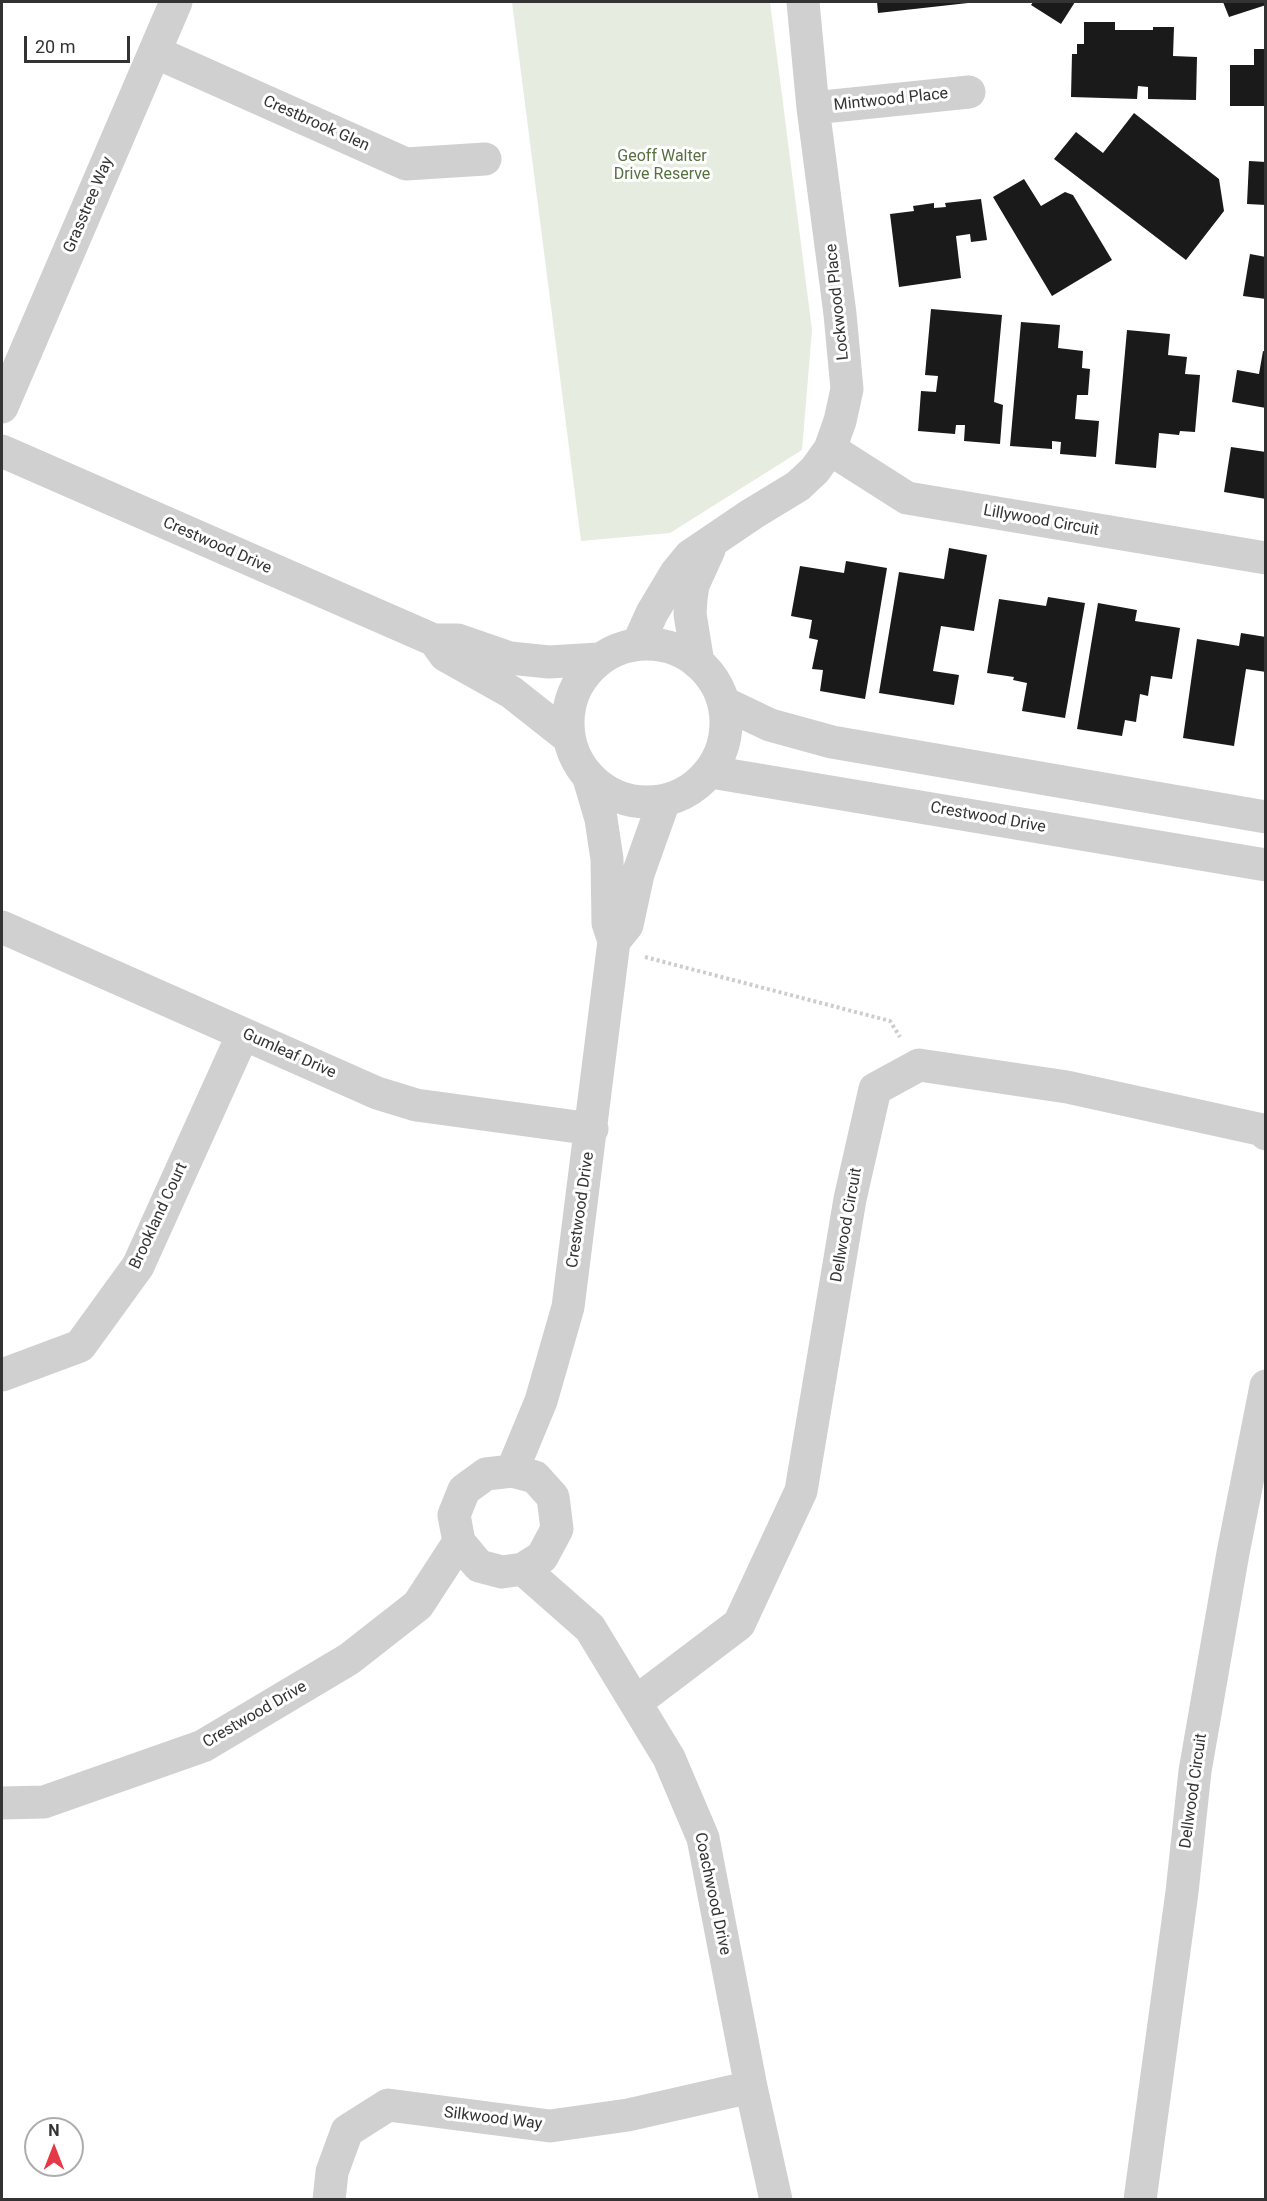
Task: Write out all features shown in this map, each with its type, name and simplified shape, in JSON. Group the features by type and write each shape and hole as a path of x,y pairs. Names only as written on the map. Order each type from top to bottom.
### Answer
{"street":[{"name":"Grasstree Way","path":"2,407 176,2"},
{"name":"Lockwood Place","path":"638,644 652,613 676,573 690,556 712,543 752,513 798,486 815,470 830,449 840,421 847,389 840,314 813,108 803,2"},
{"name":"Crestbrook Glen","path":"155,52 406,164 485,159"},
{"name":"Mintwood Place","path":"813,108 969,92"},
{"name":"Lillywood Circuit","path":"830,449 907,498 1266,558"},
{"name":"Crestwood Drive","path":"2,451 434,640 458,640 510,658 549,662 599,659"},
{"path":"698,663 690,614 691,599 693,585 712,543"},
{"name":"Crestwood Drive","path":"434,640 444,655 511,692 568,737"},
{"path":"638,644 664,645 689,655 709,673 724,703 727,720 724,746 711,772 700,783 683,794 664,801 636,802 610,794 589,778 575,759 568,737 567,714 573,692 585,672 599,659 619,648 638,644"},
{"path":"724,703 770,725 832,741 1266,817"},
{"name":"Crestwood Drive","path":"711,772 1266,865"},
{"name":"Crestwood Drive","path":"512,1471 541,1401 568,1307 614,945 608,923 605,849 589,778"},
{"name":"Crestwood Drive","path":"614,945 627,925 638,874 664,801"},
{"name":"Gumleaf Drive","path":"2,927 377,1093 416,1105 592,1129"},
{"name":"Brookland Court","path":"2,1375 80,1346 138,1266 243,1034"},
{"path":"919,1065 1067,1087 1263,1130 1266,1134"},
{"name":"Dellwood Circuit","path":"636,1702 739,1624 801,1491 850,1199 875,1089 919,1065"},
{"name":"Dellwood Circuit","path":"1140,2199 1182,1892 1195,1771 1233,1553 1266,1386"},
{"path":"512,1471 535,1477 552,1497 557,1529 542,1557 523,1569 502,1572 479,1566 459,1542 454,1515 464,1490 486,1474 512,1471"},
{"name":"Crestwood Drive","path":"2,1803 44,1802 203,1746 349,1659 418,1605 459,1542"},
{"name":"Coachwood Drive","path":"523,1569 590,1628 669,1758 703,1838 751,2086 776,2199"},
{"name":"Silkwood Way","path":"329,2199 332,2172 347,2131 388,2105 550,2126 628,2115 751,2086"}],"path":[{"path":"614,945 890,1021 919,1065"}],"green space":[{"name":"Geoff Walter Drive Reserve","path":"512,2 770,2 812,330 802,450 670,533 581,541"}],"building":[{"path":"877,2 968,2 968,3 878,13"},
{"path":"1033,2 1075,2 1061,24 1031,5"},
{"path":"1223,2 1266,2 1266,5 1229,17"},
{"path":"1084,22 1115,22 1115,30 1153,30 1153,27 1174,27 1173,56 1197,57 1196,100 1148,99 1148,87 1138,86 1137,99 1071,97 1072,54 1077,54 1077,44 1084,44"},
{"path":"1254,49 1266,49 1266,106 1230,106 1230,65 1254,65"},
{"path":"1134,113 1219,179 1224,211 1186,260 1054,159 1076,132 1103,153"},
{"path":"1249,161 1266,162 1266,205 1247,204"},
{"path":"1024,179 1041,206 1065,192 1073,195 1112,260 1052,296 993,197"},
{"path":"981,199 987,240 971,242 970,234 956,236 961,278 899,287 890,214 914,211 913,206 934,203 934,208 946,207 945,203"},
{"path":"1250,254 1266,257 1266,299 1243,296"},
{"path":"931,309 1002,315 994,402 1003,405 1000,444 964,441 965,425 956,425 955,434 918,431 921,391 936,392 938,376 925,375"},
{"path":"1021,322 1060,325 1058,348 1083,351 1082,368 1090,369 1088,395 1077,395 1075,419 1099,421 1096,457 1060,454 1061,442 1052,441 1052,449 1010,446"},
{"path":"1127,330 1170,334 1168,355 1187,357 1185,374 1200,375 1195,432 1180,431 1179,435 1159,433 1156,468 1115,464"},
{"path":"1263,351 1266,352 1266,408 1232,402 1237,370 1259,374"},
{"path":"1231,447 1266,452 1266,499 1224,492"},
{"path":"949,548 987,555 974,631 941,626 933,671 959,675 954,705 879,693 899,572 944,579"},
{"path":"846,561 887,568 865,699 820,691 823,670 812,669 818,640 809,638 812,620 791,616 800,566 844,573"},
{"path":"1048,597 1085,603 1065,718 1022,711 1027,683 1013,680 1014,677 987,673 999,599 1046,606"},
{"path":"1098,603 1137,610 1135,621 1180,628 1172,679 1151,676 1148,696 1140,694 1136,722 1125,720 1122,736 1077,729"},
{"path":"1241,633 1266,637 1266,672 1246,669 1234,746 1183,738 1197,639 1239,646"}]}
